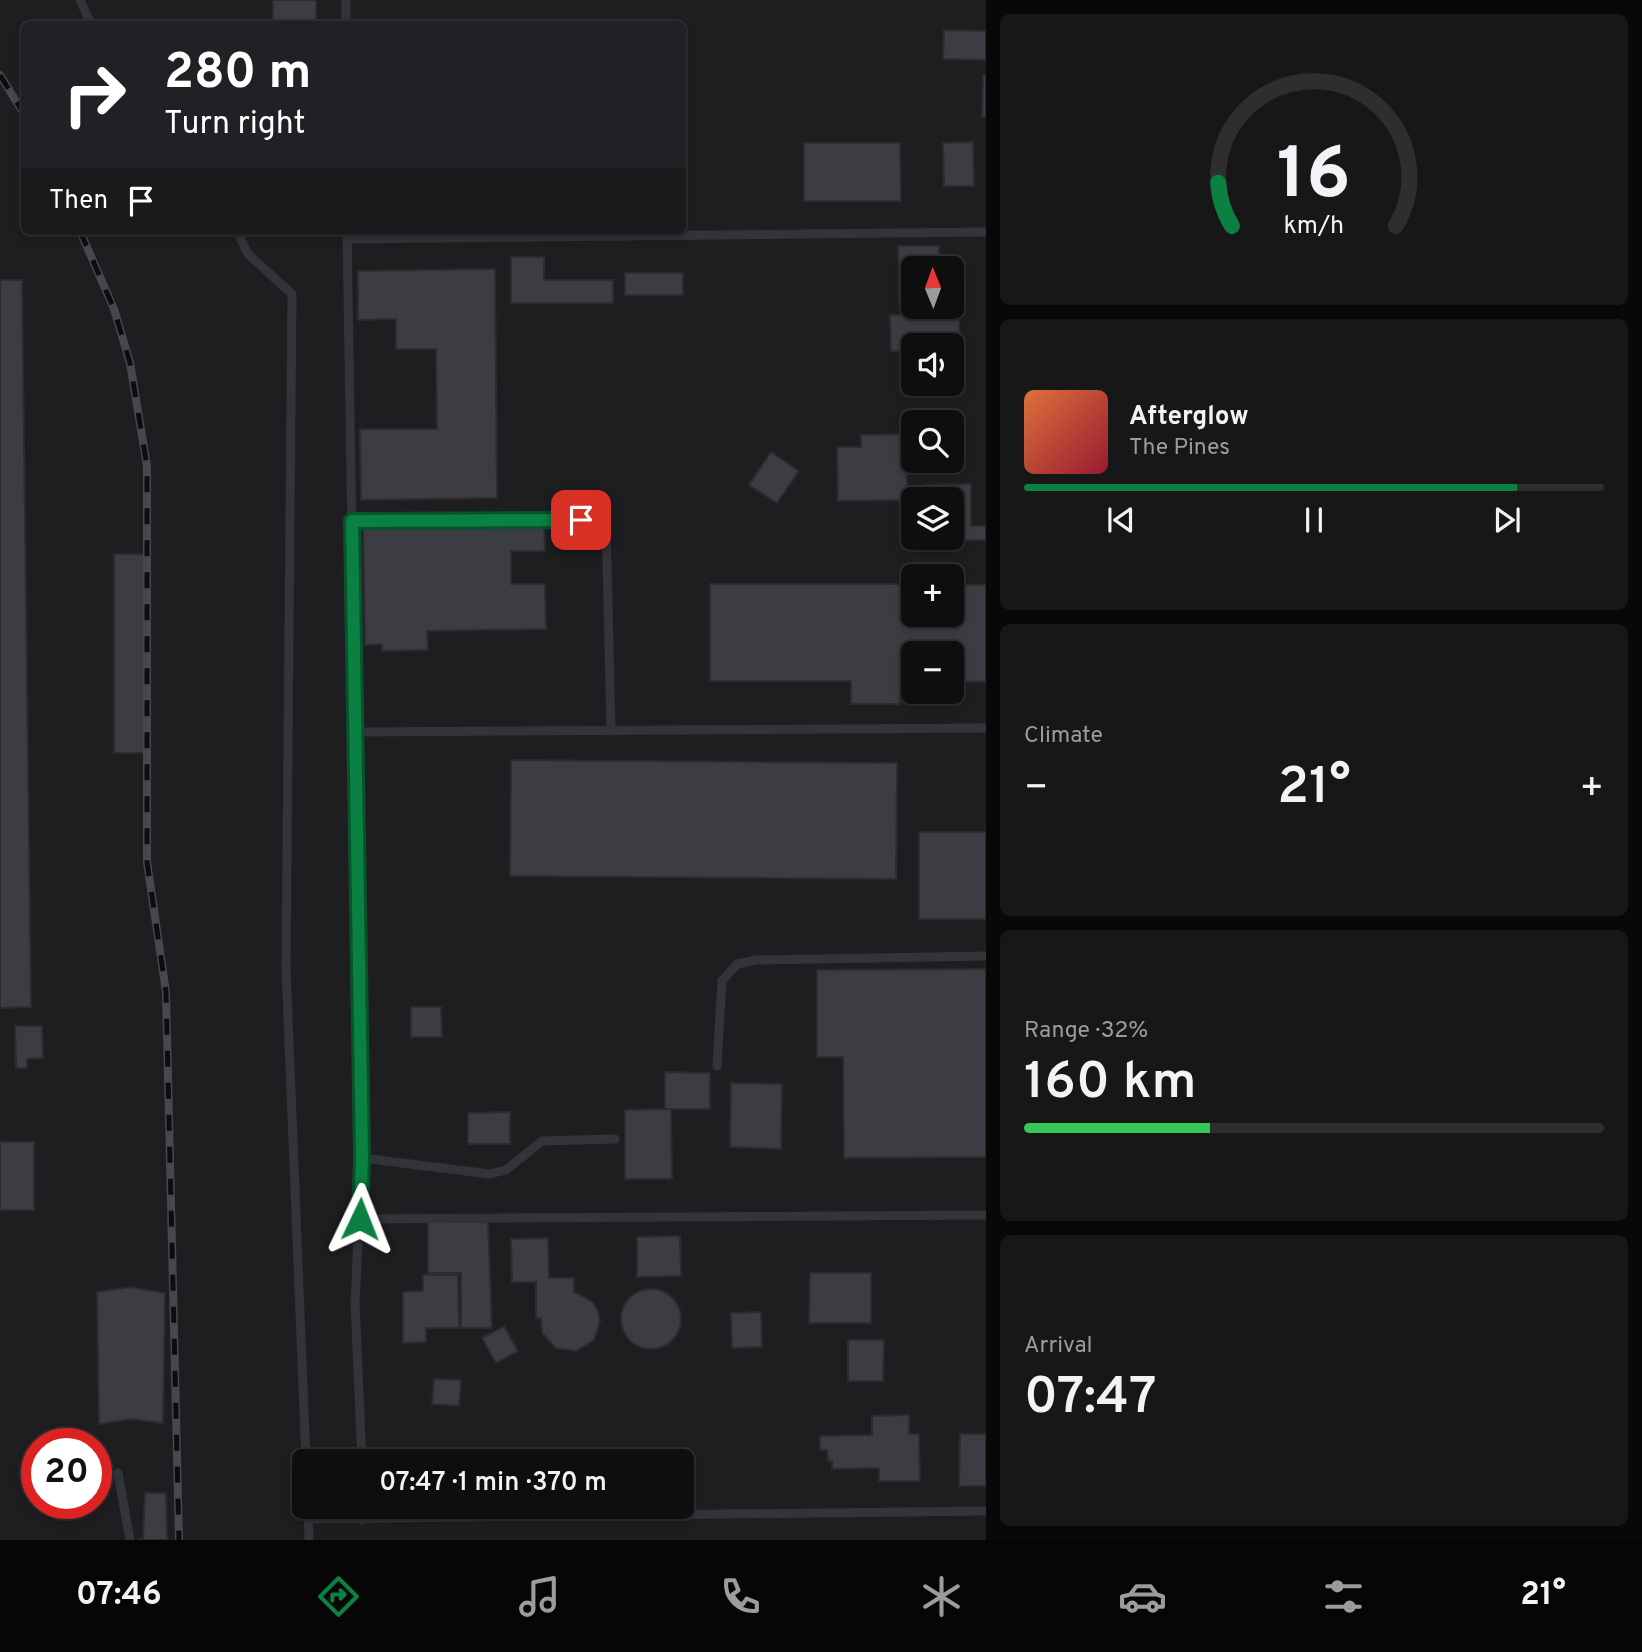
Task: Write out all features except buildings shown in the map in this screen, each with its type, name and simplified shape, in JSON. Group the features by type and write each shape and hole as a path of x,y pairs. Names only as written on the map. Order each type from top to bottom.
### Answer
{"lane":[{"path":"80,0 90,21"},
{"path":"346,0 346,21"},
{"path":"686,233 986,232"},
{"path":"239,235 248,254 292,294 286,968 306,1449"},
{"path":"347,235 362,1158 355,1303 361,1449"},
{"path":"352,521 606,519 611,731"},
{"path":"357,732 986,729"},
{"path":"717,1066 722,981 737,964 756,960 986,956"},
{"path":"362,1158 490,1174 506,1170 542,1141 615,1139"},
{"path":"360,1219 986,1214"},
{"path":"118,1473 130,1540"},
{"path":"309,1540 308,1519 986,1511"}],"shaded area":[{"path":"0,0 986,0 986,1540 0,1540"}],"railway":[{"path":"0,75 21,109"},
{"path":"82,235 114,309 130,363 147,466 147,862 166,992 179,1540"}],"route":[{"path":"360,1219 362,1158 352,521 581,520"}]}
